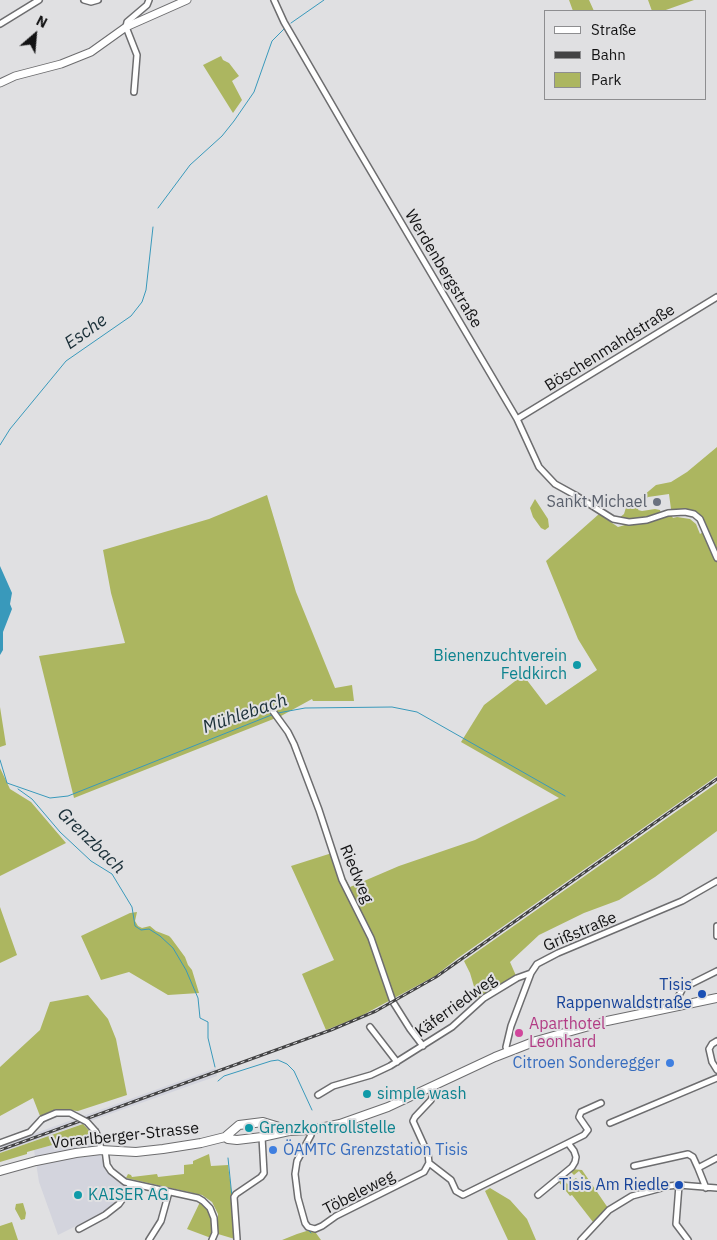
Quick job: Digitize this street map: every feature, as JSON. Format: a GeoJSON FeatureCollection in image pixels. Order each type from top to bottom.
{"type":"FeatureCollection","features":[{"type":"Feature","properties":{"kind":"main road"},"geometry":{"type":"LineString","coordinates":[[289,1132],[262,1122],[240,1125],[225,1137],[237,1140],[262,1137],[310,1130],[353,1120],[388,1107],[508,1052],[577,1029],[717,998]]}},
{"type":"Feature","properties":{"kind":"main road","name":"Vorarlberger-Strasse"},"geometry":{"type":"LineString","coordinates":[[0,1171],[60,1156],[103,1150],[136,1152],[164,1149],[225,1137]]}},
{"type":"Feature","properties":{"kind":"street"},"geometry":{"type":"LineString","coordinates":[[0,24],[39,0]]}},
{"type":"Feature","properties":{"kind":"street"},"geometry":{"type":"LineString","coordinates":[[84,0],[91,2],[98,0]]}},
{"type":"Feature","properties":{"kind":"street"},"geometry":{"type":"LineString","coordinates":[[134,92],[137,56],[126,27],[127,22],[147,5],[149,0]]}},
{"type":"Feature","properties":{"kind":"street"},"geometry":{"type":"LineString","coordinates":[[0,82],[15,76],[61,64],[91,52],[126,27],[187,0]]}},
{"type":"Feature","properties":{"kind":"street","name":"Werdenbergstraße"},"geometry":{"type":"LineString","coordinates":[[274,0],[284,22],[517,419],[539,467],[547,477],[555,484],[613,519],[620,521],[647,520],[668,513],[685,512],[694,514],[700,519],[714,548]]}},
{"type":"Feature","properties":{"kind":"street","name":"Böschenmahdstraße"},"geometry":{"type":"LineString","coordinates":[[517,419],[717,297]]}},
{"type":"Feature","properties":{"kind":"street"},"geometry":{"type":"LineString","coordinates":[[714,548],[717,558]]}},
{"type":"Feature","properties":{"kind":"street","name":"Riedweg"},"geometry":{"type":"LineString","coordinates":[[274,712],[294,744],[342,880],[371,938],[393,1002],[423,1046]]}},
{"type":"Feature","properties":{"kind":"street","name":"Grißstraße"},"geometry":{"type":"LineString","coordinates":[[508,1052],[506,1047],[510,1028],[531,973],[537,964],[551,956],[682,901],[717,881]]}},
{"type":"Feature","properties":{"kind":"street"},"geometry":{"type":"LineString","coordinates":[[717,926],[717,936]]}},
{"type":"Feature","properties":{"kind":"street"},"geometry":{"type":"LineString","coordinates":[[678,1007],[677,1000],[683,988],[717,971]]}},
{"type":"Feature","properties":{"kind":"street","name":"Käferriedweg"},"geometry":{"type":"LineString","coordinates":[[318,1095],[333,1086],[371,1075],[397,1062],[463,1019],[484,998],[517,978],[531,973]]}},
{"type":"Feature","properties":{"kind":"street"},"geometry":{"type":"LineString","coordinates":[[370,1027],[397,1062]]}},
{"type":"Feature","properties":{"kind":"street"},"geometry":{"type":"LineString","coordinates":[[717,1041],[712,1044],[709,1050],[712,1062],[717,1070]]}},
{"type":"Feature","properties":{"kind":"street"},"geometry":{"type":"LineString","coordinates":[[610,1124],[717,1078]]}},
{"type":"Feature","properties":{"kind":"street"},"geometry":{"type":"LineString","coordinates":[[430,1087],[433,1094],[431,1100],[413,1121],[428,1154],[429,1163],[450,1180],[456,1192],[463,1195],[584,1135],[588,1130],[579,1114],[601,1103]]}},
{"type":"Feature","properties":{"kind":"street"},"geometry":{"type":"LineString","coordinates":[[0,1143],[30,1132],[42,1119],[56,1113],[70,1113],[88,1122],[96,1132],[111,1171],[120,1180],[130,1184],[198,1198],[210,1208],[215,1222],[215,1233],[212,1240]]}},
{"type":"Feature","properties":{"kind":"street","name":"Töbeleweg"},"geometry":{"type":"LineString","coordinates":[[310,1130],[311,1135],[297,1162],[296,1174],[298,1198],[303,1218],[305,1223],[311,1228],[319,1227],[336,1216],[407,1182],[424,1172],[429,1163]]}},
{"type":"Feature","properties":{"kind":"street"},"geometry":{"type":"LineString","coordinates":[[237,1239],[234,1197],[264,1173],[262,1137]]}},
{"type":"Feature","properties":{"kind":"street"},"geometry":{"type":"LineString","coordinates":[[538,1195],[572,1167],[575,1162],[576,1156],[568,1143]]}},
{"type":"Feature","properties":{"kind":"street"},"geometry":{"type":"LineString","coordinates":[[634,1166],[688,1154],[693,1157],[706,1188]]}},
{"type":"Feature","properties":{"kind":"street"},"geometry":{"type":"LineString","coordinates":[[698,1168],[717,1158]]}},
{"type":"Feature","properties":{"kind":"street"},"geometry":{"type":"LineString","coordinates":[[79,1229],[119,1204],[127,1193],[130,1184]]}},
{"type":"Feature","properties":{"kind":"street"},"geometry":{"type":"LineString","coordinates":[[679,1185],[676,1224],[688,1240]]}},
{"type":"Feature","properties":{"kind":"street"},"geometry":{"type":"LineString","coordinates":[[581,1240],[609,1210],[624,1200],[644,1192],[679,1185],[717,1188]]}},
{"type":"Feature","properties":{"kind":"street"},"geometry":{"type":"LineString","coordinates":[[149,1240],[161,1221],[170,1192]]}},
{"type":"Feature","properties":{"kind":"shaded area"},"geometry":{"type":"Polygon","coordinates":[[[216,1068],[217,1076],[0,1153],[0,1146],[216,1068]]]}},
{"type":"Feature","properties":{"kind":"shaded area","name":"KAISER AG"},"geometry":{"type":"Polygon","coordinates":[[[92,1134],[105,1167],[114,1178],[126,1186],[125,1190],[110,1209],[58,1235],[39,1182],[34,1150],[92,1134]]]}},
{"type":"Feature","properties":{"kind":"green space"},"geometry":{"type":"Polygon","coordinates":[[[569,0],[589,0],[594,10],[573,10],[569,0]]]}},
{"type":"Feature","properties":{"kind":"green space"},"geometry":{"type":"Polygon","coordinates":[[[648,0],[694,0],[666,10],[652,10],[648,0]]]}},
{"type":"Feature","properties":{"kind":"green space"},"geometry":{"type":"Polygon","coordinates":[[[221,56],[239,76],[232,81],[242,100],[233,113],[203,65],[221,56]]]}},
{"type":"Feature","properties":{"kind":"green space"},"geometry":{"type":"Polygon","coordinates":[[[717,447],[717,776],[435,976],[361,1016],[326,1030],[302,974],[334,960],[291,866],[332,853],[350,887],[399,866],[475,840],[559,798],[461,742],[484,705],[523,675],[546,705],[597,670],[578,639],[546,561],[599,514],[618,527],[625,525],[619,518],[624,514],[627,504],[637,501],[656,485],[671,482],[687,472],[717,447]],[[669,494],[648,497],[641,503],[638,510],[655,509],[660,510],[661,514],[671,515],[673,518],[690,519],[696,524],[700,534],[703,532],[706,534],[701,518],[685,511],[671,509],[669,494]]]}},
{"type":"Feature","properties":{"kind":"green space"},"geometry":{"type":"Polygon","coordinates":[[[267,495],[296,592],[335,688],[352,685],[354,701],[313,701],[312,699],[281,716],[74,798],[39,656],[125,643],[111,593],[103,550],[209,519],[267,495]]]}},
{"type":"Feature","properties":{"kind":"green space"},"geometry":{"type":"Polygon","coordinates":[[[535,499],[548,519],[549,527],[545,530],[541,528],[533,517],[530,508],[535,499]]]}},
{"type":"Feature","properties":{"kind":"green space"},"geometry":{"type":"Polygon","coordinates":[[[0,707],[6,745],[0,747],[0,707]]]}},
{"type":"Feature","properties":{"kind":"green space"},"geometry":{"type":"Polygon","coordinates":[[[0,768],[10,789],[31,802],[66,843],[0,876],[0,768]]]}},
{"type":"Feature","properties":{"kind":"green space"},"geometry":{"type":"Polygon","coordinates":[[[717,783],[717,831],[655,877],[619,900],[584,913],[539,935],[510,962],[517,978],[478,1000],[470,973],[464,961],[717,783]]]}},
{"type":"Feature","properties":{"kind":"green space"},"geometry":{"type":"Polygon","coordinates":[[[0,907],[17,955],[0,963],[0,907]]]}},
{"type":"Feature","properties":{"kind":"green space"},"geometry":{"type":"Polygon","coordinates":[[[137,912],[135,921],[138,926],[142,928],[150,926],[171,938],[192,970],[199,993],[168,995],[129,972],[101,980],[81,936],[130,913],[137,912]]]}},
{"type":"Feature","properties":{"kind":"green space"},"geometry":{"type":"Polygon","coordinates":[[[88,995],[108,1019],[116,1039],[127,1095],[78,1111],[56,1109],[40,1116],[33,1098],[0,1116],[0,1067],[40,1030],[50,1002],[88,995]]]}},
{"type":"Feature","properties":{"kind":"green space"},"geometry":{"type":"Polygon","coordinates":[[[83,1124],[92,1134],[27,1152],[27,1154],[0,1162],[0,1153],[83,1124]]]}},
{"type":"Feature","properties":{"kind":"green space"},"geometry":{"type":"Polygon","coordinates":[[[209,1154],[211,1166],[228,1165],[238,1240],[218,1234],[218,1214],[212,1202],[202,1195],[126,1178],[128,1174],[132,1177],[157,1174],[158,1177],[184,1174],[184,1165],[193,1164],[193,1161],[209,1154]]]}},
{"type":"Feature","properties":{"kind":"green space"},"geometry":{"type":"Polygon","coordinates":[[[569,1170],[582,1170],[608,1208],[593,1222],[572,1195],[570,1196],[558,1181],[563,1177],[567,1184],[576,1178],[581,1184],[586,1180],[579,1171],[574,1175],[569,1170]]]}},
{"type":"Feature","properties":{"kind":"green space"},"geometry":{"type":"Polygon","coordinates":[[[490,1188],[510,1200],[527,1219],[536,1240],[508,1240],[485,1191],[490,1188]]]}},
{"type":"Feature","properties":{"kind":"green space"},"geometry":{"type":"Polygon","coordinates":[[[200,1202],[206,1207],[213,1222],[211,1238],[187,1229],[200,1202]]]}},
{"type":"Feature","properties":{"kind":"green space"},"geometry":{"type":"Polygon","coordinates":[[[23,1203],[26,1213],[25,1219],[21,1220],[15,1209],[16,1204],[23,1203]]]}},
{"type":"Feature","properties":{"kind":"green space"},"geometry":{"type":"Polygon","coordinates":[[[12,1222],[18,1240],[0,1240],[0,1226],[12,1222]]]}},
{"type":"Feature","properties":{"kind":"green space"},"geometry":{"type":"Polygon","coordinates":[[[313,1229],[321,1240],[282,1240],[297,1234],[313,1229]]]}},
{"type":"Feature","properties":{"kind":"water"},"geometry":{"type":"Polygon","coordinates":[[[0,566],[12,593],[10,604],[12,609],[3,632],[3,650],[0,655],[0,566]]]}},
{"type":"Feature","properties":{"kind":"waterway","name":"Esche"},"geometry":{"type":"LineString","coordinates":[[291,23],[324,0]]}},
{"type":"Feature","properties":{"kind":"waterway","name":"Esche"},"geometry":{"type":"LineString","coordinates":[[158,208],[190,165],[222,136],[234,121],[254,92],[272,41],[284,29]]}},
{"type":"Feature","properties":{"kind":"waterway","name":"Esche"},"geometry":{"type":"LineString","coordinates":[[0,445],[10,429],[66,361],[131,316],[142,302],[146,290],[153,227]]}},
{"type":"Feature","properties":{"kind":"waterway","name":"Mühlebach"},"geometry":{"type":"LineString","coordinates":[[278,713],[305,708],[392,707],[417,712],[565,796]]}},
{"type":"Feature","properties":{"kind":"waterway","name":"Mühlebach"},"geometry":{"type":"LineString","coordinates":[[0,760],[7,783],[50,798],[68,796],[274,714]]}},
{"type":"Feature","properties":{"kind":"waterway","name":"Grenzbach"},"geometry":{"type":"LineString","coordinates":[[18,789],[32,799],[60,832],[91,861],[112,874],[132,907],[135,926],[141,930],[149,929],[173,948],[186,970],[198,998],[200,1018],[208,1022],[208,1038],[215,1067]]}},
{"type":"Feature","properties":{"kind":"waterway"},"geometry":{"type":"LineString","coordinates":[[218,1081],[224,1076],[278,1060],[287,1064],[294,1071],[312,1110]]}},
{"type":"Feature","properties":{"kind":"waterway","name":"Grenzbach"},"geometry":{"type":"LineString","coordinates":[[228,1158],[232,1197]]}},
{"type":"Feature","properties":{"kind":"railway"},"geometry":{"type":"LineString","coordinates":[[0,1150],[331,1030],[376,1011],[436,977],[717,779]]}},
{"type":"Feature","properties":{"kind":"place","name":"Sankt Michael"},"geometry":{"type":"Point","coordinates":[657,502]}},
{"type":"Feature","properties":{"kind":"place","name":"Bienenzuchtverein Feldkirch"},"geometry":{"type":"Point","coordinates":[577,665]}},
{"type":"Feature","properties":{"kind":"place","name":"Tisis Rappenwaldstraße"},"geometry":{"type":"Point","coordinates":[702,994]}},
{"type":"Feature","properties":{"kind":"place","name":"Aparthotel Leonhard"},"geometry":{"type":"Point","coordinates":[519,1033]}},
{"type":"Feature","properties":{"kind":"place","name":"Citroen Sonderegger"},"geometry":{"type":"Point","coordinates":[670,1063]}},
{"type":"Feature","properties":{"kind":"place","name":"simple wash"},"geometry":{"type":"Point","coordinates":[367,1094]}},
{"type":"Feature","properties":{"kind":"place","name":"Grenzkontrollstelle"},"geometry":{"type":"Point","coordinates":[249,1128]}},
{"type":"Feature","properties":{"kind":"place","name":"ÖAMTC Grenzstation Tisis"},"geometry":{"type":"Point","coordinates":[273,1150]}},
{"type":"Feature","properties":{"kind":"place","name":"Tisis Am Riedle"},"geometry":{"type":"Point","coordinates":[679,1185]}},
{"type":"Feature","properties":{"kind":"place","name":"KAISER AG"},"geometry":{"type":"Point","coordinates":[78,1195]}}]}
